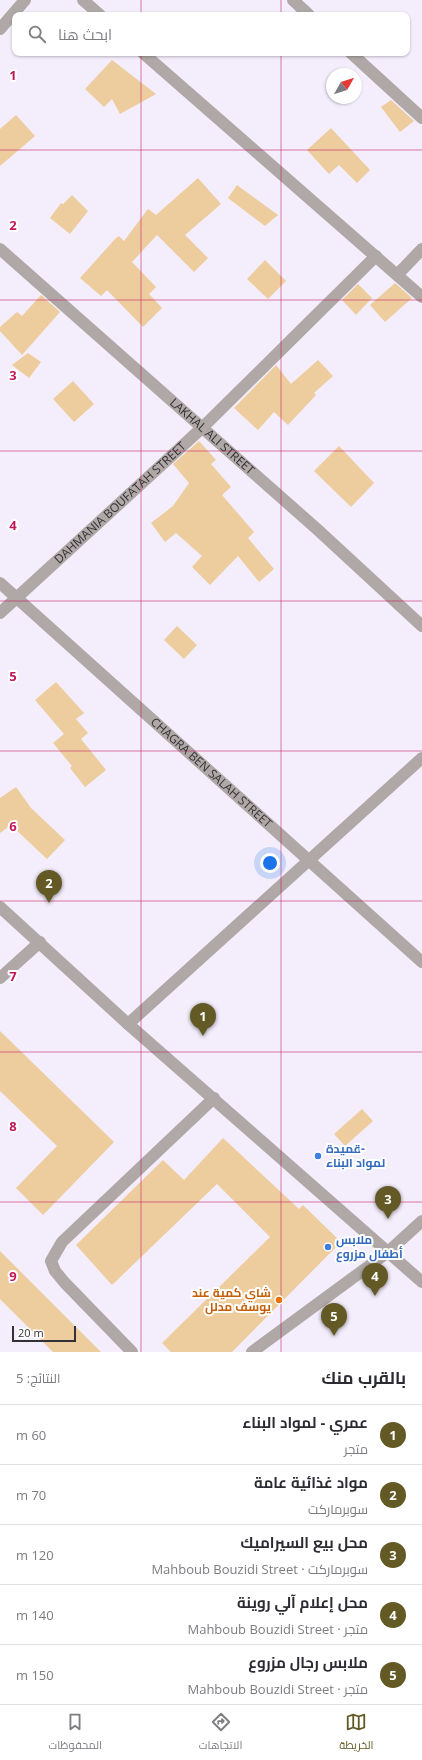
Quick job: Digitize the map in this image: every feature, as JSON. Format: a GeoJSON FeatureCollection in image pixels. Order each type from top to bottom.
{"type":"FeatureCollection","features":[{"type":"Feature","properties":{"kind":"street"},"geometry":{"type":"LineString","coordinates":[[15,12],[25,0]]}},
{"type":"Feature","properties":{"kind":"street"},"geometry":{"type":"LineString","coordinates":[[83,0],[97,12]]}},
{"type":"Feature","properties":{"kind":"street"},"geometry":{"type":"LineString","coordinates":[[293,0],[306,12]]}},
{"type":"Feature","properties":{"kind":"street"},"geometry":{"type":"LineString","coordinates":[[0,29],[12,15]]}},
{"type":"Feature","properties":{"kind":"street"},"geometry":{"type":"LineString","coordinates":[[147,56],[422,297]]}},
{"type":"Feature","properties":{"kind":"street"},"geometry":{"type":"LineString","coordinates":[[354,56],[422,118]]}},
{"type":"Feature","properties":{"kind":"street","name":"LAKHAL ALI STREET"},"geometry":{"type":"LineString","coordinates":[[0,249],[203,427],[422,626]]}},
{"type":"Feature","properties":{"kind":"street"},"geometry":{"type":"LineString","coordinates":[[397,275],[422,249]]}},
{"type":"Feature","properties":{"kind":"street","name":"DAHMANIA BOUFATAH STREET"},"geometry":{"type":"LineString","coordinates":[[0,613],[203,427],[376,256]]}},
{"type":"Feature","properties":{"kind":"street","name":"CHAGRA BEN SALAH STREET"},"geometry":{"type":"LineString","coordinates":[[0,583],[422,962]]}},
{"type":"Feature","properties":{"kind":"street"},"geometry":{"type":"LineString","coordinates":[[128,1024],[422,758]]}},
{"type":"Feature","properties":{"kind":"street"},"geometry":{"type":"LineString","coordinates":[[0,907],[128,1024],[422,1282]]}},
{"type":"Feature","properties":{"kind":"street"},"geometry":{"type":"LineString","coordinates":[[0,978],[40,942]]}},
{"type":"Feature","properties":{"kind":"street"},"geometry":{"type":"LineString","coordinates":[[132,1352],[65,1283],[55,1271],[51,1261],[62,1242],[214,1098]]}},
{"type":"Feature","properties":{"kind":"street"},"geometry":{"type":"LineString","coordinates":[[252,1352],[388,1252],[422,1221]]}},
{"type":"Feature","properties":{"kind":"building"},"geometry":{"type":"Polygon","coordinates":[[[112,60],[156,94],[120,114],[112,99],[104,107],[85,89],[112,60]]]}},
{"type":"Feature","properties":{"kind":"building"},"geometry":{"type":"Polygon","coordinates":[[[391,100],[414,121],[400,132],[381,107],[391,100]]]}},
{"type":"Feature","properties":{"kind":"building"},"geometry":{"type":"Polygon","coordinates":[[[16,115],[35,136],[0,166],[0,129],[16,115]]]}},
{"type":"Feature","properties":{"kind":"building"},"geometry":{"type":"Polygon","coordinates":[[[331,128],[370,170],[357,183],[339,165],[329,174],[307,150],[331,128]]]}},
{"type":"Feature","properties":{"kind":"building"},"geometry":{"type":"Polygon","coordinates":[[[198,178],[221,204],[185,235],[208,258],[194,272],[157,235],[132,262],[156,287],[149,294],[162,308],[143,327],[107,290],[101,296],[80,278],[116,238],[119,236],[124,241],[148,209],[156,215],[198,178]]]}},
{"type":"Feature","properties":{"kind":"building"},"geometry":{"type":"Polygon","coordinates":[[[237,185],[278,215],[265,226],[228,198],[237,185]]]}},
{"type":"Feature","properties":{"kind":"building"},"geometry":{"type":"Polygon","coordinates":[[[72,195],[88,211],[70,234],[50,218],[61,203],[63,204],[72,195]]]}},
{"type":"Feature","properties":{"kind":"building"},"geometry":{"type":"Polygon","coordinates":[[[265,260],[286,281],[268,299],[247,279],[265,260]]]}},
{"type":"Feature","properties":{"kind":"building"},"geometry":{"type":"Polygon","coordinates":[[[395,283],[412,298],[385,322],[370,305],[395,283]]]}},
{"type":"Feature","properties":{"kind":"building"},"geometry":{"type":"Polygon","coordinates":[[[358,284],[372,298],[356,315],[342,300],[358,284]]]}},
{"type":"Feature","properties":{"kind":"building"},"geometry":{"type":"Polygon","coordinates":[[[41,295],[60,312],[22,355],[0,331],[0,327],[17,312],[22,316],[41,295]]]}},
{"type":"Feature","properties":{"kind":"building"},"geometry":{"type":"Polygon","coordinates":[[[28,353],[41,362],[29,378],[12,365],[28,353]]]}},
{"type":"Feature","properties":{"kind":"building"},"geometry":{"type":"Polygon","coordinates":[[[318,360],[333,376],[314,393],[316,395],[288,425],[274,412],[258,430],[234,408],[276,365],[291,384],[318,360]]]}},
{"type":"Feature","properties":{"kind":"building"},"geometry":{"type":"Polygon","coordinates":[[[73,381],[94,404],[74,422],[53,399],[73,381]]]}},
{"type":"Feature","properties":{"kind":"building"},"geometry":{"type":"Polygon","coordinates":[[[199,441],[216,460],[211,464],[231,487],[222,495],[254,532],[248,538],[274,569],[259,582],[238,556],[210,585],[192,567],[202,556],[176,533],[165,542],[151,523],[173,506],[189,483],[173,464],[199,441]]]}},
{"type":"Feature","properties":{"kind":"building"},"geometry":{"type":"Polygon","coordinates":[[[339,446],[374,483],[351,507],[314,471],[339,446]]]}},
{"type":"Feature","properties":{"kind":"building"},"geometry":{"type":"Polygon","coordinates":[[[177,626],[197,645],[184,659],[164,640],[177,626]]]}},
{"type":"Feature","properties":{"kind":"building"},"geometry":{"type":"Polygon","coordinates":[[[56,682],[84,713],[76,719],[88,733],[81,739],[106,770],[85,787],[70,768],[72,766],[53,743],[64,734],[35,700],[56,682]]]}},
{"type":"Feature","properties":{"kind":"building"},"geometry":{"type":"Polygon","coordinates":[[[16,787],[31,808],[65,840],[47,859],[11,825],[0,833],[0,798],[16,787]]]}},
{"type":"Feature","properties":{"kind":"building"},"geometry":{"type":"Polygon","coordinates":[[[0,1031],[114,1142],[43,1215],[16,1188],[57,1146],[0,1091],[0,1031]]]}},
{"type":"Feature","properties":{"kind":"building"},"geometry":{"type":"Polygon","coordinates":[[[362,1109],[373,1121],[345,1146],[334,1134],[362,1109]]]}},
{"type":"Feature","properties":{"kind":"building"},"geometry":{"type":"Polygon","coordinates":[[[223,1138],[299,1209],[303,1205],[341,1242],[232,1352],[171,1352],[162,1343],[270,1237],[217,1184],[112,1285],[76,1245],[163,1160],[184,1180],[223,1138]]]}},
{"type":"Feature","properties":{"kind":"building"},"geometry":{"type":"Polygon","coordinates":[[[0,1251],[101,1352],[53,1352],[0,1299],[0,1251]]]}},
{"type":"Feature","properties":{"kind":"place","name":"مواد غذائية عامة"},"geometry":{"type":"Point","coordinates":[49,903]}},
{"type":"Feature","properties":{"kind":"place","name":"عمري - لمواد البناء"},"geometry":{"type":"Point","coordinates":[203,1036]}},
{"type":"Feature","properties":{"kind":"place","name":"قميدة- لمواد البناء"},"geometry":{"type":"Point","coordinates":[318,1156]}},
{"type":"Feature","properties":{"kind":"place","name":"محل بيع السيراميك"},"geometry":{"type":"Point","coordinates":[388,1219]}},
{"type":"Feature","properties":{"kind":"place","name":"ملابس أطفال مزروع"},"geometry":{"type":"Point","coordinates":[328,1247]}},
{"type":"Feature","properties":{"kind":"place","name":"محل إعلام آلي روينة"},"geometry":{"type":"Point","coordinates":[375,1296]}},
{"type":"Feature","properties":{"kind":"place","name":"شاي كمية عند يوسف مدلل"},"geometry":{"type":"Point","coordinates":[279,1300]}},
{"type":"Feature","properties":{"kind":"place","name":"ملابس رجال مزروع"},"geometry":{"type":"Point","coordinates":[334,1336]}}]}
